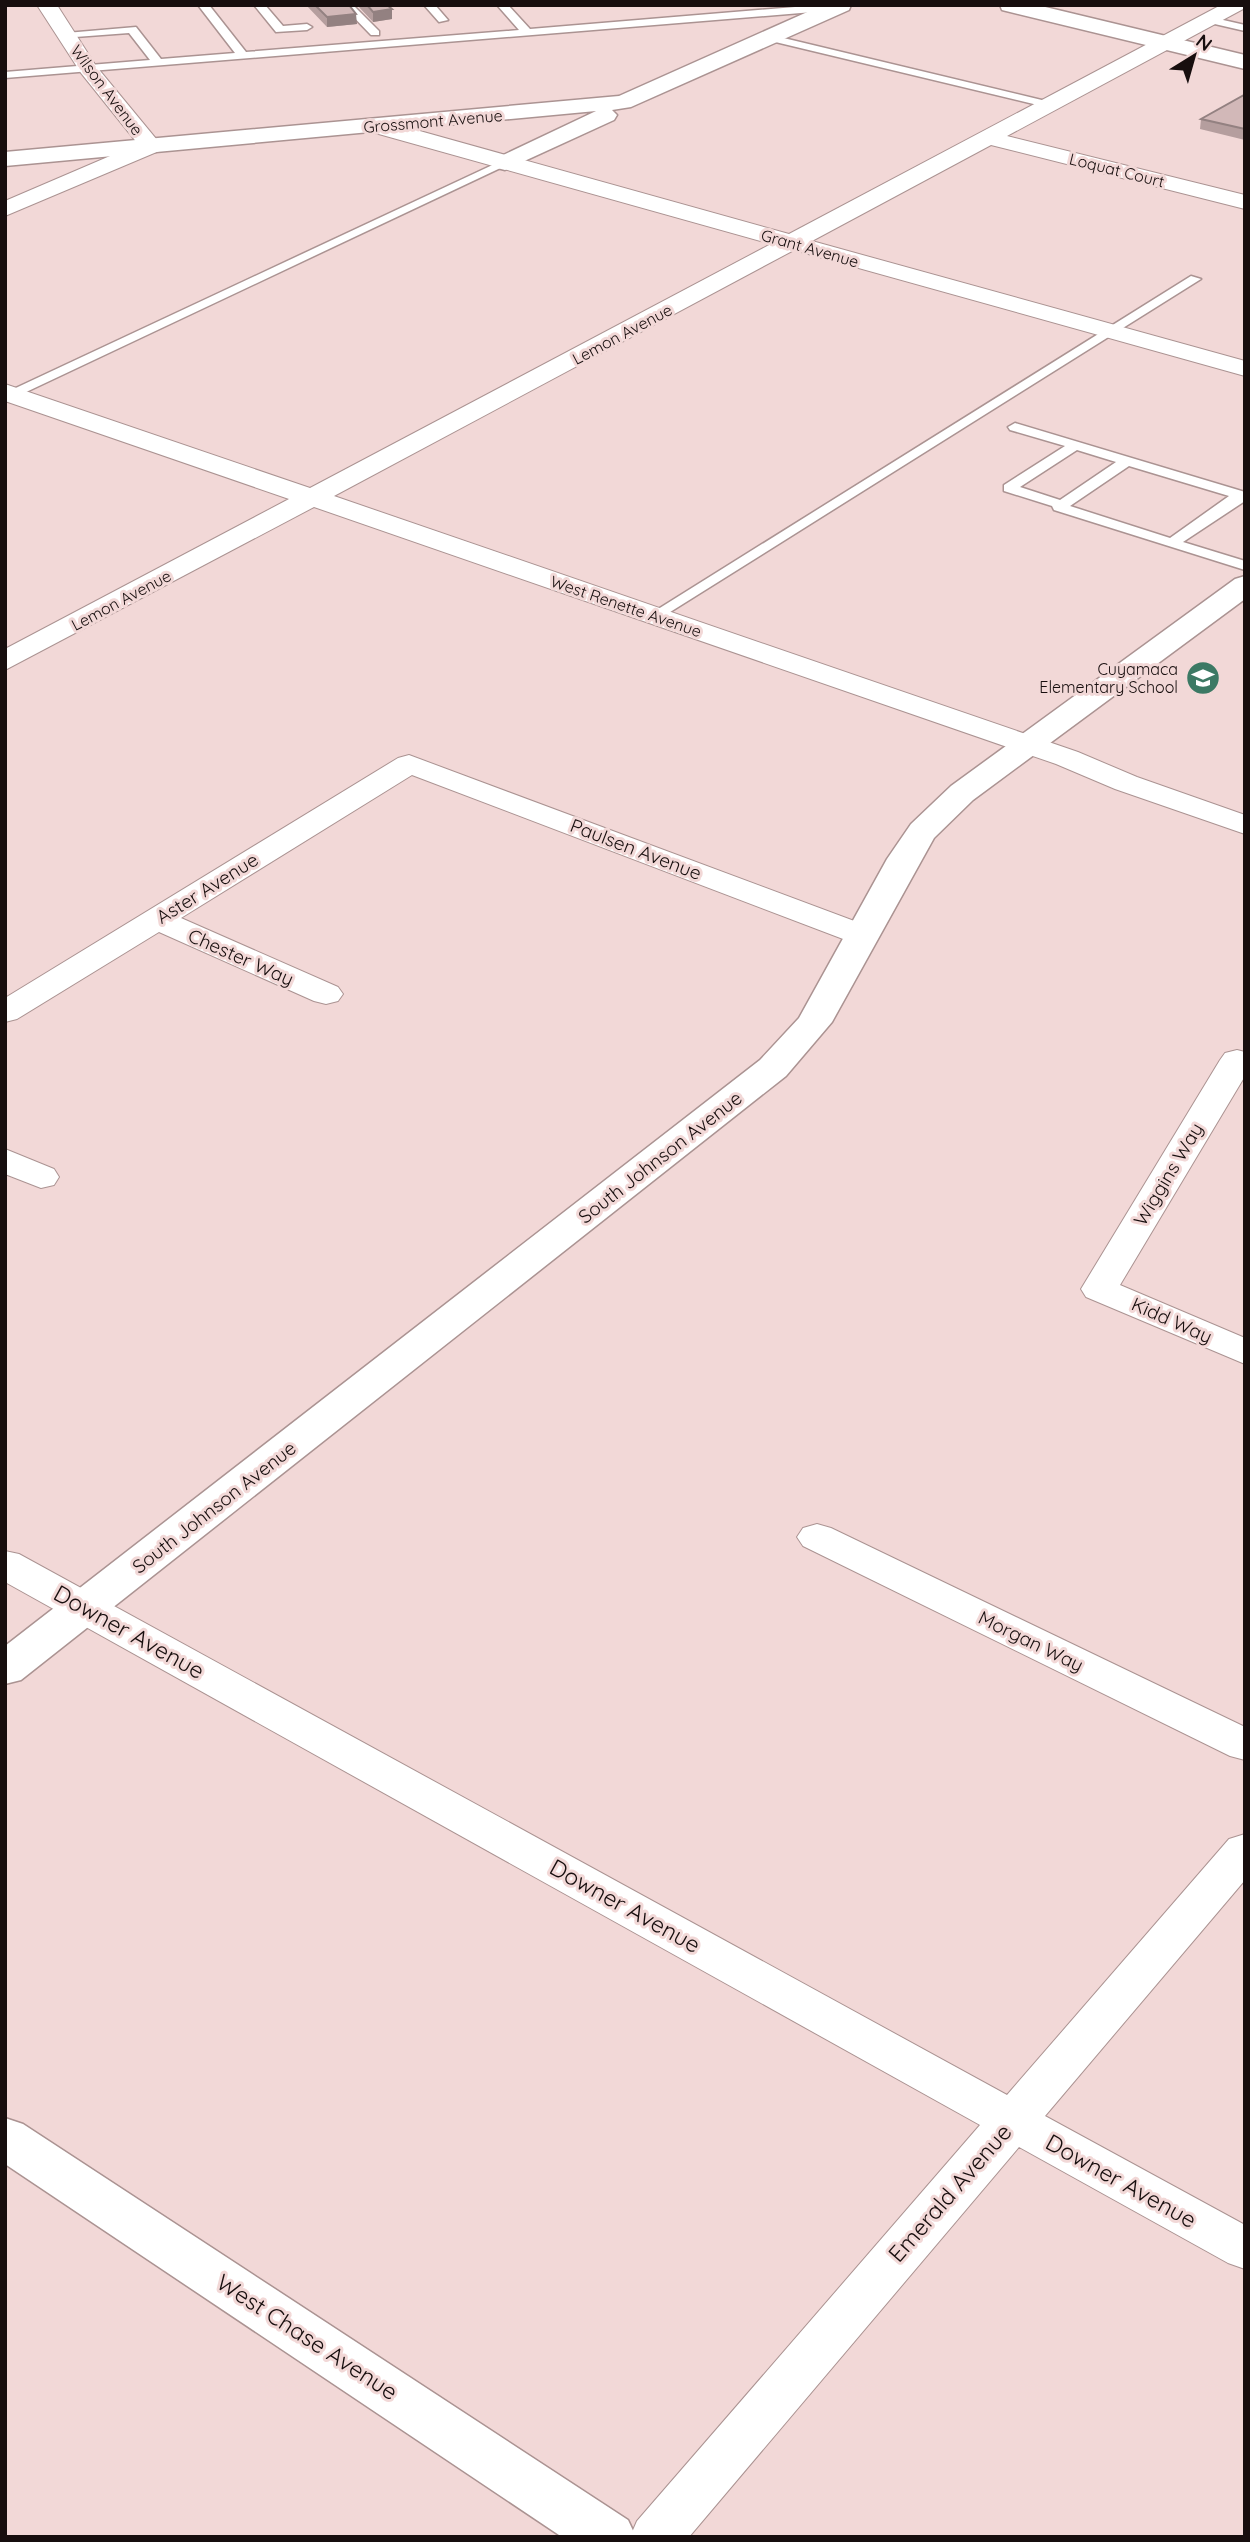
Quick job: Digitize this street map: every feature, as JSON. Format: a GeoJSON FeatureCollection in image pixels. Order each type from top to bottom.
{"type":"FeatureCollection","features":[{"type":"Feature","properties":{"kind":"street","name":"Wilson Avenue"},"geometry":{"type":"LineString","coordinates":[[5,209],[151,146],[88,69],[47,5]]}},
{"type":"Feature","properties":{"kind":"street"},"geometry":{"type":"LineString","coordinates":[[1010,5],[1245,62]]}},
{"type":"Feature","properties":{"kind":"street","name":"Lemon Avenue"},"geometry":{"type":"LineString","coordinates":[[5,661],[1237,5]]}},
{"type":"Feature","properties":{"kind":"street","name":"Grossmont Avenue"},"geometry":{"type":"LineString","coordinates":[[5,159],[623,102],[839,6]]}},
{"type":"Feature","properties":{"kind":"street"},"geometry":{"type":"LineString","coordinates":[[505,163],[622,107],[623,102]]}},
{"type":"Feature","properties":{"kind":"street","name":"Grant Avenue"},"geometry":{"type":"LineString","coordinates":[[376,126],[1245,369]]}},
{"type":"Feature","properties":{"kind":"street","name":"Loquat Court"},"geometry":{"type":"LineString","coordinates":[[989,138],[1245,202]]}},
{"type":"Feature","properties":{"kind":"street","name":"West Renette Avenue"},"geometry":{"type":"LineString","coordinates":[[8,395],[1027,744],[1245,825]]}},
{"type":"Feature","properties":{"kind":"street","name":"South Johnson Avenue"},"geometry":{"type":"LineString","coordinates":[[5,1669],[773,1068],[814,1022],[903,859],[922,831],[962,793],[1245,585]]}},
{"type":"Feature","properties":{"kind":"street","name":"Paulsen Avenue"},"geometry":{"type":"LineString","coordinates":[[409,764],[862,935]]}},
{"type":"Feature","properties":{"kind":"street","name":"Aster Avenue"},"geometry":{"type":"LineString","coordinates":[[12,1002],[157,919],[409,764]]}},
{"type":"Feature","properties":{"kind":"street","name":"Chester Way"},"geometry":{"type":"LineString","coordinates":[[157,919],[326,994]]}},
{"type":"Feature","properties":{"kind":"street","name":"Wiggins Way"},"geometry":{"type":"LineString","coordinates":[[1099,1289],[1241,1062]]}},
{"type":"Feature","properties":{"kind":"street"},"geometry":{"type":"LineString","coordinates":[[5,1160],[41,1177]]}},
{"type":"Feature","properties":{"kind":"street","name":"Kidd Way"},"geometry":{"type":"LineString","coordinates":[[1099,1289],[1245,1352]]}},
{"type":"Feature","properties":{"kind":"street","name":"Morgan Way"},"geometry":{"type":"LineString","coordinates":[[817,1537],[1245,1745]]}},
{"type":"Feature","properties":{"kind":"street","name":"Downer Avenue"},"geometry":{"type":"LineString","coordinates":[[5,1564],[1245,2249]]}},
{"type":"Feature","properties":{"kind":"street","name":"Emerald Avenue"},"geometry":{"type":"LineString","coordinates":[[656,2537],[1245,1850]]}},
{"type":"Feature","properties":{"kind":"street","name":"West Chase Avenue"},"geometry":{"type":"LineString","coordinates":[[5,2138],[608,2537]]}},
{"type":"Feature","properties":{"kind":"lane"},"geometry":{"type":"LineString","coordinates":[[203,5],[243,56]]}},
{"type":"Feature","properties":{"kind":"lane"},"geometry":{"type":"LineString","coordinates":[[259,5],[280,30],[307,27]]}},
{"type":"Feature","properties":{"kind":"lane"},"geometry":{"type":"LineString","coordinates":[[347,5],[375,33]]}},
{"type":"Feature","properties":{"kind":"lane"},"geometry":{"type":"LineString","coordinates":[[429,5],[443,20]]}},
{"type":"Feature","properties":{"kind":"lane"},"geometry":{"type":"LineString","coordinates":[[502,5],[528,33]]}},
{"type":"Feature","properties":{"kind":"lane"},"geometry":{"type":"LineString","coordinates":[[723,5],[735,16]]}},
{"type":"Feature","properties":{"kind":"lane"},"geometry":{"type":"LineString","coordinates":[[5,75],[735,16],[788,8],[839,6]]}},
{"type":"Feature","properties":{"kind":"lane"},"geometry":{"type":"LineString","coordinates":[[1210,20],[1245,28]]}},
{"type":"Feature","properties":{"kind":"lane"},"geometry":{"type":"LineString","coordinates":[[66,36],[132,29],[158,63]]}},
{"type":"Feature","properties":{"kind":"lane"},"geometry":{"type":"LineString","coordinates":[[771,38],[1050,105]]}},
{"type":"Feature","properties":{"kind":"lane"},"geometry":{"type":"LineString","coordinates":[[8,395],[505,163]]}},
{"type":"Feature","properties":{"kind":"lane"},"geometry":{"type":"LineString","coordinates":[[654,616],[1195,279]]}},
{"type":"Feature","properties":{"kind":"lane"},"geometry":{"type":"LineString","coordinates":[[1015,427],[1242,496]]}},
{"type":"Feature","properties":{"kind":"lane"},"geometry":{"type":"LineString","coordinates":[[1062,505],[1009,488],[1076,445]]}},
{"type":"Feature","properties":{"kind":"lane"},"geometry":{"type":"LineString","coordinates":[[1127,461],[1059,507],[1245,566]]}},
{"type":"Feature","properties":{"kind":"lane"},"geometry":{"type":"LineString","coordinates":[[1172,543],[1242,496]]}},
{"type":"Feature","properties":{"kind":"building"},"geometry":{"type":"Polygon","coordinates":[[[315,5],[349,5],[356,14],[327,17],[315,5]]]}},
{"type":"Feature","properties":{"kind":"building"},"geometry":{"type":"Polygon","coordinates":[[[367,5],[387,5],[392,9],[373,12],[367,5]]]}},
{"type":"Feature","properties":{"kind":"building"},"geometry":{"type":"Polygon","coordinates":[[[1245,95],[1245,129],[1201,119],[1245,95]]]}},
{"type":"Feature","properties":{"kind":"place","name":"Cuyamaca Elementary School"},"geometry":{"type":"Point","coordinates":[1203,678]}}]}
